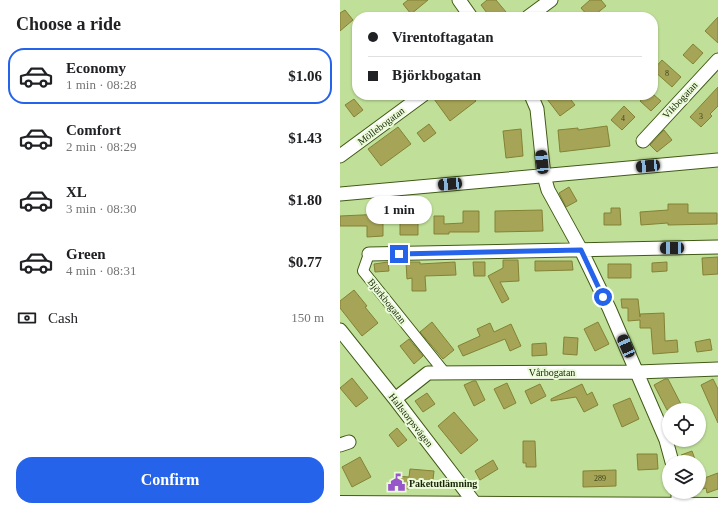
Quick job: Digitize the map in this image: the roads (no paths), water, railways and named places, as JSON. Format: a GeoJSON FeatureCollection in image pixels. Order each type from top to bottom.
{"type":"FeatureCollection","features":[{"type":"Feature","properties":{"kind":"street"},"geometry":{"type":"LineString","coordinates":[[459,0],[468,12]]}},
{"type":"Feature","properties":{"kind":"street"},"geometry":{"type":"LineString","coordinates":[[535,12],[551,0]]}},
{"type":"Feature","properties":{"kind":"street","name":"Vikbogatan"},"geometry":{"type":"LineString","coordinates":[[643,140],[718,60]]}},
{"type":"Feature","properties":{"kind":"street","name":"Möllebogatan"},"geometry":{"type":"LineString","coordinates":[[340,156],[416,100]]}},
{"type":"Feature","properties":{"kind":"street"},"geometry":{"type":"LineString","coordinates":[[533,100],[537,109],[544,176],[548,190],[581,250],[637,372],[666,440],[670,455]]}},
{"type":"Feature","properties":{"kind":"street"},"geometry":{"type":"LineString","coordinates":[[340,194],[718,160]]}},
{"type":"Feature","properties":{"kind":"street","name":"Björkbogatan"},"geometry":{"type":"LineString","coordinates":[[445,373],[363,271],[369,254],[718,247]]}},
{"type":"Feature","properties":{"kind":"street","name":"Hallstorpsvägen"},"geometry":{"type":"LineString","coordinates":[[340,330],[478,508]]}},
{"type":"Feature","properties":{"kind":"street","name":"Vårbogatan"},"geometry":{"type":"LineString","coordinates":[[395,399],[428,373],[637,372],[718,369]]}},
{"type":"Feature","properties":{"kind":"street"},"geometry":{"type":"LineString","coordinates":[[340,504],[478,508],[678,499],[718,506]]}},
{"type":"Feature","properties":{"kind":"place","name":"Paketutlämning"},"geometry":{"type":"Point","coordinates":[396,483]}}]}
